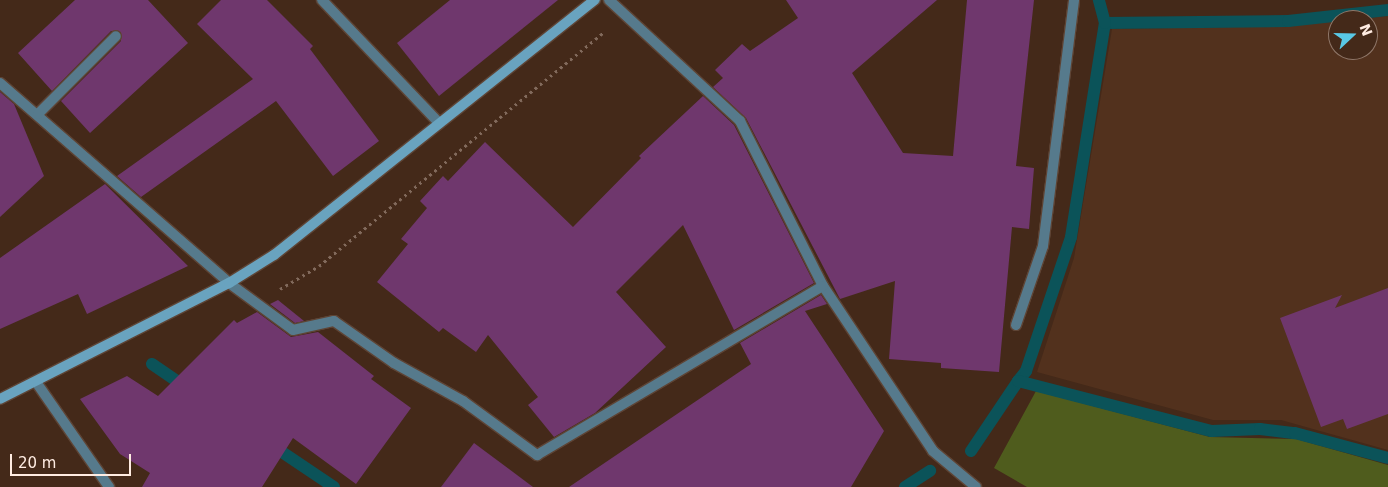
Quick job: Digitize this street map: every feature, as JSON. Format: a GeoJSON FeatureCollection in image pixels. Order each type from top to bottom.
{"type":"FeatureCollection","features":[{"type":"Feature","properties":{"kind":"street"},"geometry":{"type":"LineString","coordinates":[[322,0],[439,123]]}},
{"type":"Feature","properties":{"kind":"street"},"geometry":{"type":"LineString","coordinates":[[0,399],[229,284],[274,255],[595,0]]}},
{"type":"Feature","properties":{"kind":"street"},"geometry":{"type":"LineString","coordinates":[[609,0],[740,121],[822,286],[933,451],[976,487]]}},
{"type":"Feature","properties":{"kind":"street"},"geometry":{"type":"LineString","coordinates":[[1016,325],[1043,246],[1074,0]]}},
{"type":"Feature","properties":{"kind":"street"},"geometry":{"type":"LineString","coordinates":[[38,114],[116,36]]}},
{"type":"Feature","properties":{"kind":"street"},"geometry":{"type":"LineString","coordinates":[[0,83],[38,114],[229,284],[293,330],[334,321],[394,364],[463,401],[537,455],[822,286]]}},
{"type":"Feature","properties":{"kind":"street"},"geometry":{"type":"LineString","coordinates":[[36,382],[109,487]]}},
{"type":"Feature","properties":{"kind":"shaded area"},"geometry":{"type":"Polygon","coordinates":[[[1388,16],[1388,450],[1281,420],[1213,420],[1037,372],[1074,258],[1112,29],[1287,26],[1328,22],[1328,60],[1378,60],[1378,17],[1388,16]]]}},
{"type":"Feature","properties":{"kind":"green space"},"geometry":{"type":"Polygon","coordinates":[[[1036,391],[1210,437],[1296,439],[1388,465],[1388,487],[1027,487],[994,468],[1036,391]]]}},
{"type":"Feature","properties":{"kind":"building"},"geometry":{"type":"Polygon","coordinates":[[[75,0],[148,0],[188,43],[90,133],[61,101],[121,41],[121,32],[111,31],[52,91],[18,53],[75,0]]]}},
{"type":"Feature","properties":{"kind":"building"},"geometry":{"type":"Polygon","coordinates":[[[221,0],[267,0],[313,46],[310,49],[379,141],[333,176],[276,101],[141,197],[117,176],[253,79],[197,24],[221,0]]]}},
{"type":"Feature","properties":{"kind":"building"},"geometry":{"type":"Polygon","coordinates":[[[450,0],[558,0],[439,96],[397,43],[450,0]]]}},
{"type":"Feature","properties":{"kind":"building"},"geometry":{"type":"Polygon","coordinates":[[[786,0],[937,0],[852,73],[903,153],[953,156],[967,0],[1034,0],[1016,166],[1034,168],[1029,229],[1012,227],[999,372],[941,368],[941,363],[889,359],[895,281],[840,299],[746,118],[713,87],[723,78],[715,70],[742,44],[750,51],[798,18],[786,0]]]}},
{"type":"Feature","properties":{"kind":"building"},"geometry":{"type":"Polygon","coordinates":[[[0,92],[14,104],[44,176],[0,217],[0,92]]]}},
{"type":"Feature","properties":{"kind":"building"},"geometry":{"type":"Polygon","coordinates":[[[703,96],[734,125],[814,283],[734,330],[683,225],[616,292],[666,347],[595,413],[554,437],[528,405],[538,397],[488,335],[476,352],[443,328],[439,332],[377,282],[408,244],[401,239],[427,208],[420,201],[443,176],[448,181],[485,142],[573,227],[641,158],[639,156],[703,96]]]}},
{"type":"Feature","properties":{"kind":"building"},"geometry":{"type":"Polygon","coordinates":[[[105,184],[188,266],[87,314],[78,294],[0,329],[0,258],[105,184]]]}},
{"type":"Feature","properties":{"kind":"building"},"geometry":{"type":"Polygon","coordinates":[[[1388,288],[1388,414],[1347,429],[1343,419],[1321,427],[1280,318],[1342,295],[1335,308],[1388,288]]]}},
{"type":"Feature","properties":{"kind":"building"},"geometry":{"type":"Polygon","coordinates":[[[821,295],[827,304],[805,311],[884,431],[851,487],[569,487],[751,364],[740,343],[821,295]]]}},
{"type":"Feature","properties":{"kind":"building"},"geometry":{"type":"Polygon","coordinates":[[[278,300],[304,321],[295,323],[270,304],[278,300]]]}},
{"type":"Feature","properties":{"kind":"building"},"geometry":{"type":"Polygon","coordinates":[[[257,312],[291,337],[318,332],[374,376],[371,379],[411,408],[356,484],[293,438],[262,487],[142,487],[150,473],[120,454],[80,399],[127,376],[158,396],[234,320],[237,323],[257,312]]]}},
{"type":"Feature","properties":{"kind":"building"},"geometry":{"type":"Polygon","coordinates":[[[474,443],[533,487],[441,487],[474,443]]]}},
{"type":"Feature","properties":{"kind":"waterway"},"geometry":{"type":"LineString","coordinates":[[1018,381],[1026,371],[1071,237],[1105,23],[1099,0]]}},
{"type":"Feature","properties":{"kind":"waterway"},"geometry":{"type":"LineString","coordinates":[[1105,23],[1288,21],[1388,10]]}},
{"type":"Feature","properties":{"kind":"waterway"},"geometry":{"type":"LineString","coordinates":[[152,364],[187,388]]}},
{"type":"Feature","properties":{"kind":"waterway"},"geometry":{"type":"LineString","coordinates":[[971,451],[1018,381],[1212,431],[1260,429],[1295,433],[1388,458]]}},
{"type":"Feature","properties":{"kind":"waterway"},"geometry":{"type":"LineString","coordinates":[[270,444],[334,487]]}},
{"type":"Feature","properties":{"kind":"waterway"},"geometry":{"type":"LineString","coordinates":[[905,487],[930,471]]}}]}
